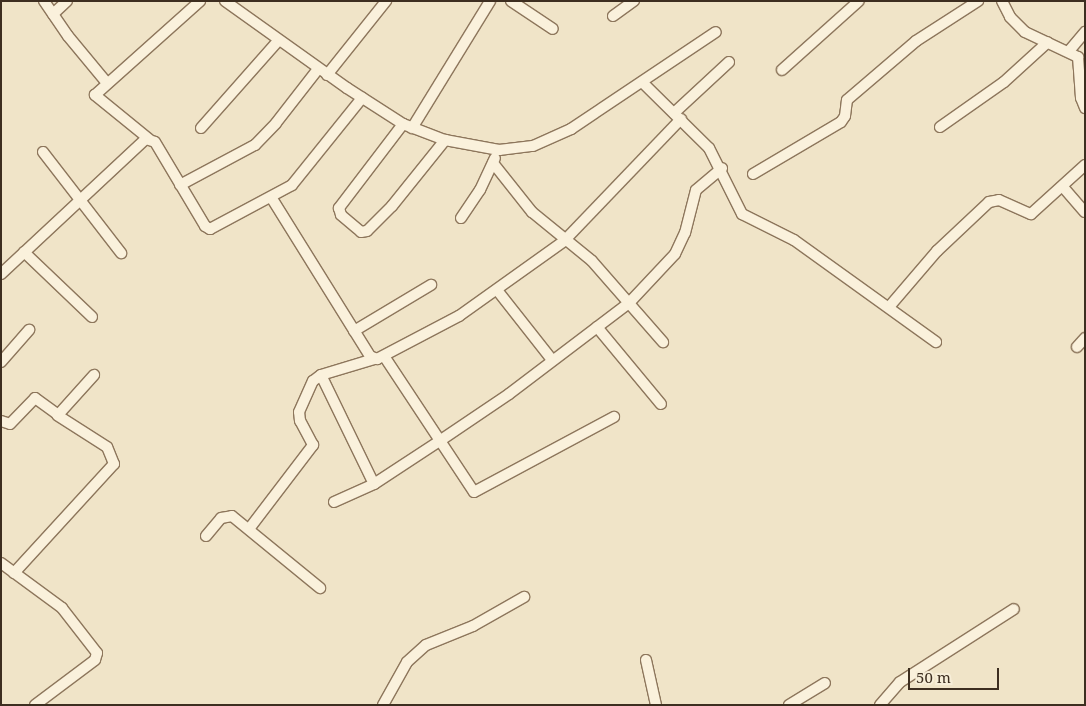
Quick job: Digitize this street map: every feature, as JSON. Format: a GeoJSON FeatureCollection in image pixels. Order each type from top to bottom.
{"type":"FeatureCollection","features":[{"type":"Feature","properties":{"kind":"street"},"geometry":{"type":"LineString","coordinates":[[44,1],[52,14],[107,83]]}},
{"type":"Feature","properties":{"kind":"street"},"geometry":{"type":"LineString","coordinates":[[52,14],[67,1]]}},
{"type":"Feature","properties":{"kind":"street"},"geometry":{"type":"LineString","coordinates":[[200,1],[95,95],[96,100],[155,142],[207,228],[215,228],[292,186],[362,98]]}},
{"type":"Feature","properties":{"kind":"street"},"geometry":{"type":"LineString","coordinates":[[225,1],[323,72],[408,126],[445,140],[499,150],[546,142],[642,82],[716,32]]}},
{"type":"Feature","properties":{"kind":"street"},"geometry":{"type":"LineString","coordinates":[[180,185],[255,145],[386,1]]}},
{"type":"Feature","properties":{"kind":"street"},"geometry":{"type":"LineString","coordinates":[[445,140],[392,206],[367,231],[361,232],[341,215],[339,208],[408,126],[490,1]]}},
{"type":"Feature","properties":{"kind":"street"},"geometry":{"type":"LineString","coordinates":[[511,1],[553,29]]}},
{"type":"Feature","properties":{"kind":"street"},"geometry":{"type":"LineString","coordinates":[[613,16],[634,1]]}},
{"type":"Feature","properties":{"kind":"street"},"geometry":{"type":"LineString","coordinates":[[782,70],[859,1]]}},
{"type":"Feature","properties":{"kind":"street"},"geometry":{"type":"LineString","coordinates":[[753,174],[841,122],[846,116],[847,100],[916,42],[978,1]]}},
{"type":"Feature","properties":{"kind":"street"},"geometry":{"type":"LineString","coordinates":[[1002,1],[1016,26],[1069,51],[1080,60],[1079,84],[1085,108]]}},
{"type":"Feature","properties":{"kind":"street"},"geometry":{"type":"LineString","coordinates":[[1069,51],[1085,32]]}},
{"type":"Feature","properties":{"kind":"street"},"geometry":{"type":"LineString","coordinates":[[201,128],[278,41]]}},
{"type":"Feature","properties":{"kind":"street"},"geometry":{"type":"LineString","coordinates":[[940,126],[1004,82],[1048,42]]}},
{"type":"Feature","properties":{"kind":"street"},"geometry":{"type":"LineString","coordinates":[[249,529],[313,445],[300,421],[299,412],[313,381],[321,375],[379,358],[439,328],[497,290],[564,241],[729,62]]}},
{"type":"Feature","properties":{"kind":"street"},"geometry":{"type":"LineString","coordinates":[[642,82],[709,148],[722,168],[742,214],[794,240],[936,342]]}},
{"type":"Feature","properties":{"kind":"street"},"geometry":{"type":"LineString","coordinates":[[1,274],[135,147],[149,139]]}},
{"type":"Feature","properties":{"kind":"street"},"geometry":{"type":"LineString","coordinates":[[461,218],[499,150]]}},
{"type":"Feature","properties":{"kind":"street"},"geometry":{"type":"LineString","coordinates":[[42,152],[121,253]]}},
{"type":"Feature","properties":{"kind":"street"},"geometry":{"type":"LineString","coordinates":[[493,163],[532,212],[564,241],[592,261],[663,342]]}},
{"type":"Feature","properties":{"kind":"street"},"geometry":{"type":"LineString","coordinates":[[888,307],[937,250],[989,202],[999,200],[1031,214],[1085,165]]}},
{"type":"Feature","properties":{"kind":"street"},"geometry":{"type":"LineString","coordinates":[[334,502],[374,484],[441,440],[629,303],[675,254],[685,233],[696,190],[722,168]]}},
{"type":"Feature","properties":{"kind":"street"},"geometry":{"type":"LineString","coordinates":[[1062,186],[1085,212]]}},
{"type":"Feature","properties":{"kind":"street"},"geometry":{"type":"LineString","coordinates":[[271,197],[354,331],[379,358],[441,440],[474,492],[614,417]]}},
{"type":"Feature","properties":{"kind":"street"},"geometry":{"type":"LineString","coordinates":[[24,252],[92,317]]}},
{"type":"Feature","properties":{"kind":"street"},"geometry":{"type":"LineString","coordinates":[[354,331],[431,285]]}},
{"type":"Feature","properties":{"kind":"street"},"geometry":{"type":"LineString","coordinates":[[497,290],[552,360]]}},
{"type":"Feature","properties":{"kind":"street"},"geometry":{"type":"LineString","coordinates":[[597,327],[660,404]]}},
{"type":"Feature","properties":{"kind":"street"},"geometry":{"type":"LineString","coordinates":[[1,362],[29,330]]}},
{"type":"Feature","properties":{"kind":"street"},"geometry":{"type":"LineString","coordinates":[[1077,347],[1085,338]]}},
{"type":"Feature","properties":{"kind":"street"},"geometry":{"type":"LineString","coordinates":[[57,415],[94,375]]}},
{"type":"Feature","properties":{"kind":"street"},"geometry":{"type":"LineString","coordinates":[[321,375],[374,484]]}},
{"type":"Feature","properties":{"kind":"street"},"geometry":{"type":"LineString","coordinates":[[1,420],[10,424],[34,398],[107,447],[114,464],[14,573]]}},
{"type":"Feature","properties":{"kind":"street"},"geometry":{"type":"LineString","coordinates":[[206,536],[225,515],[232,516],[320,588]]}},
{"type":"Feature","properties":{"kind":"street"},"geometry":{"type":"LineString","coordinates":[[1,563],[62,608],[98,656],[36,705]]}},
{"type":"Feature","properties":{"kind":"street"},"geometry":{"type":"LineString","coordinates":[[383,705],[407,662],[426,645],[466,630],[524,597]]}},
{"type":"Feature","properties":{"kind":"street"},"geometry":{"type":"LineString","coordinates":[[880,705],[900,682],[1014,609]]}},
{"type":"Feature","properties":{"kind":"street"},"geometry":{"type":"LineString","coordinates":[[646,660],[656,705]]}},
{"type":"Feature","properties":{"kind":"street"},"geometry":{"type":"LineString","coordinates":[[789,705],[824,683]]}}]}
